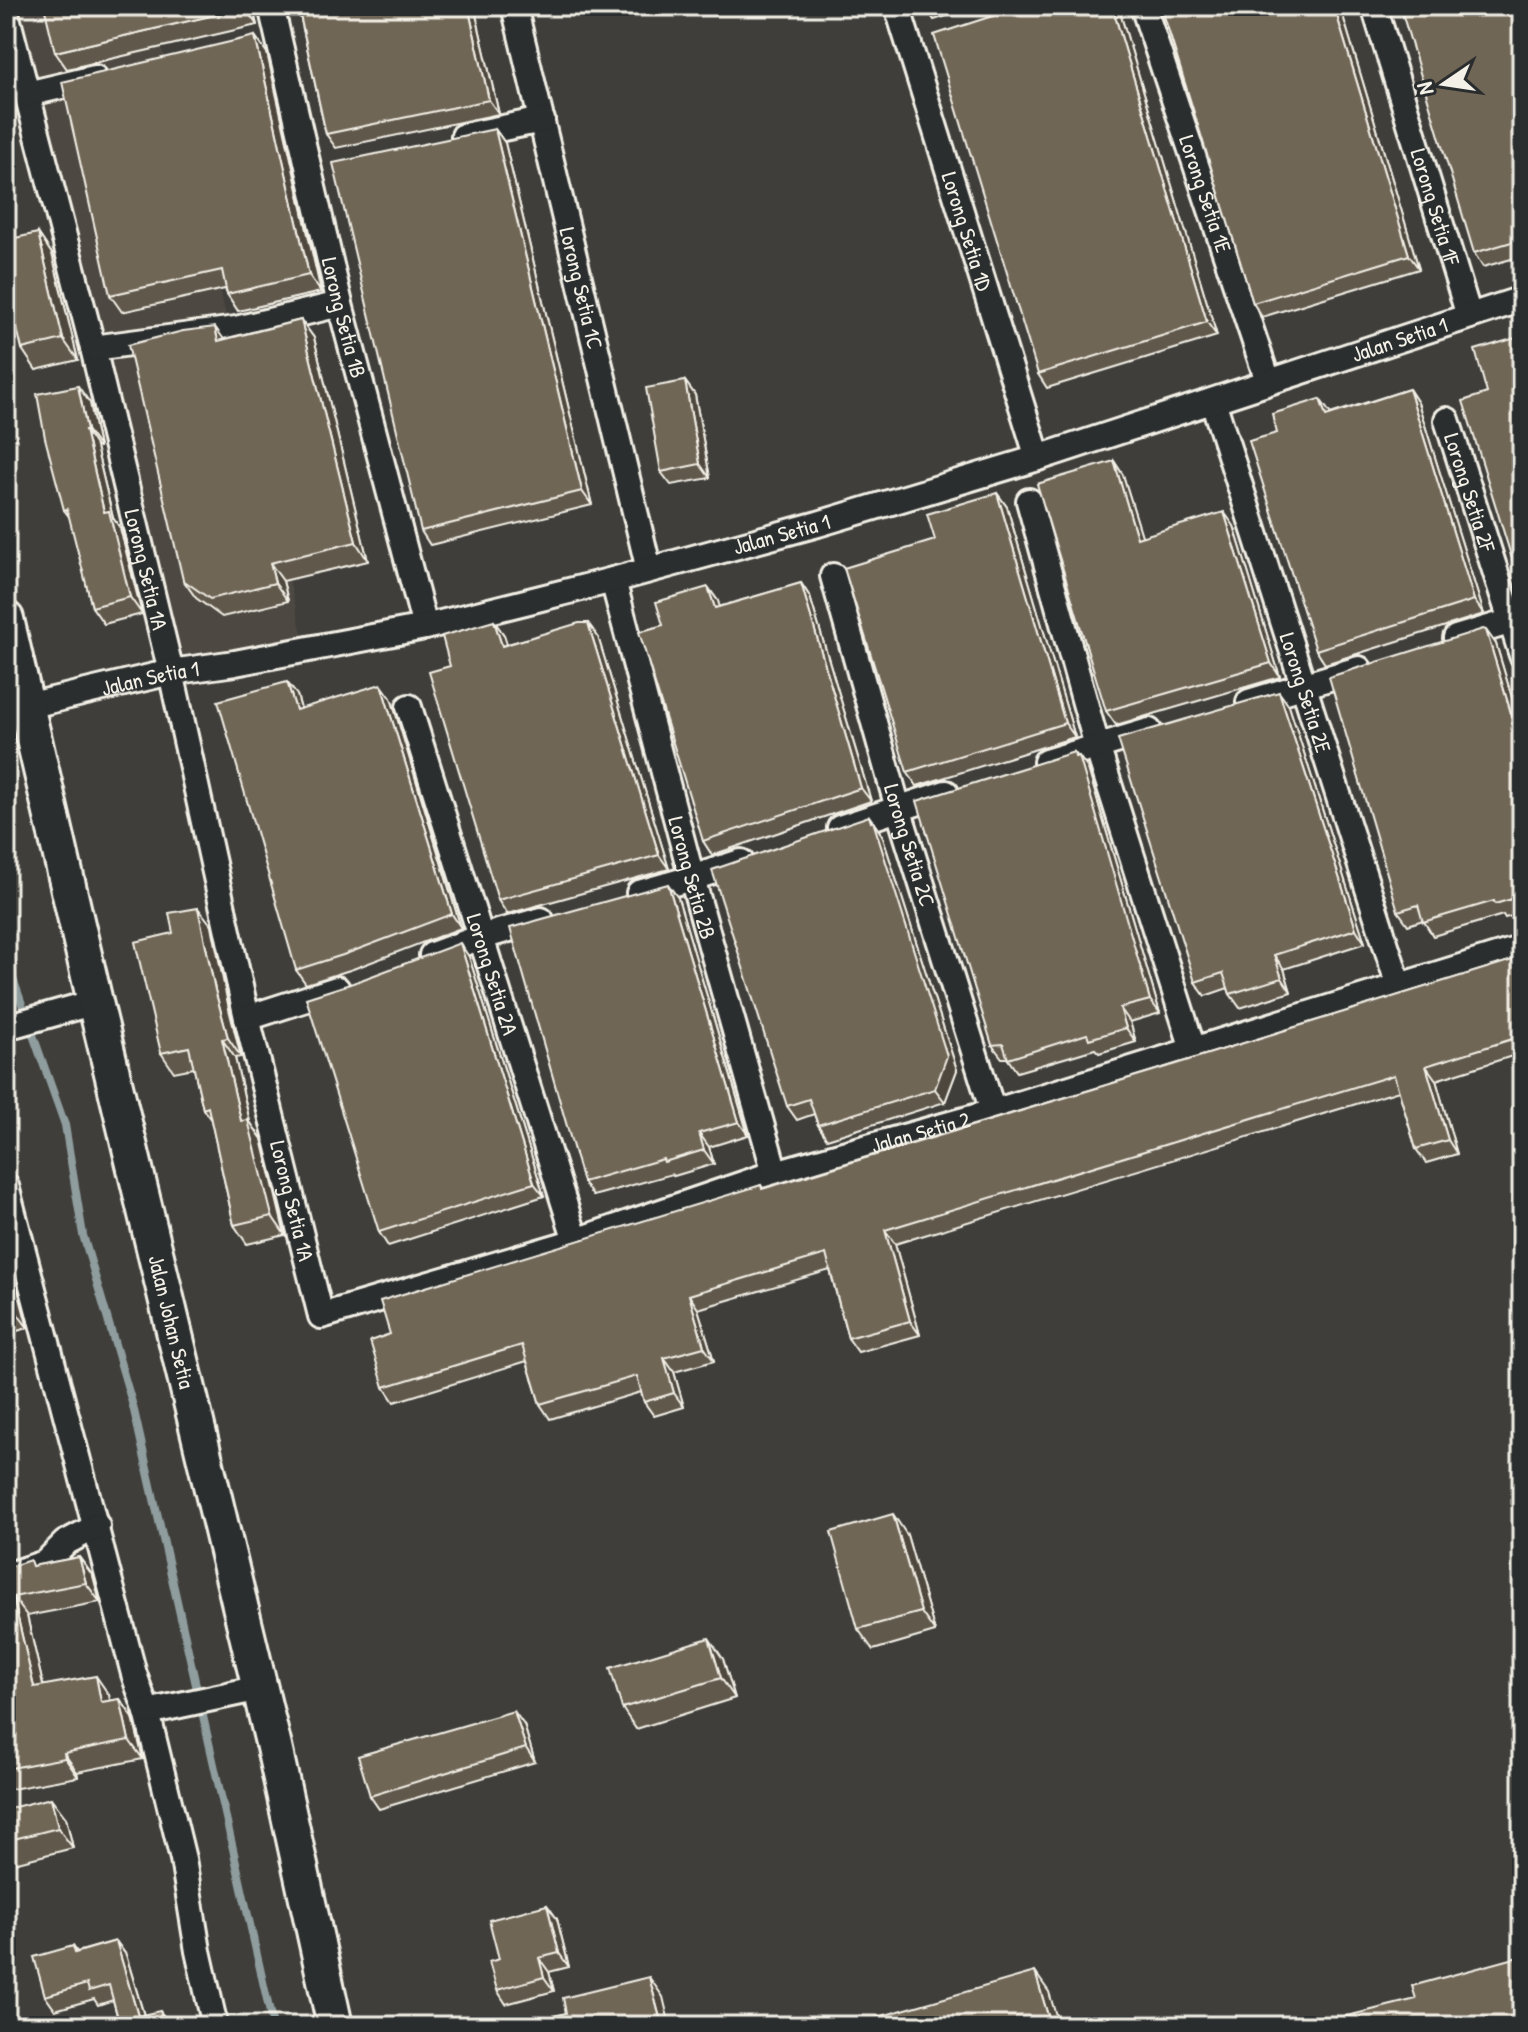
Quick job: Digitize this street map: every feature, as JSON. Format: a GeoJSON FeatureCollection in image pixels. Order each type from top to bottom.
{"type":"FeatureCollection","features":[{"type":"Feature","properties":{"kind":"main road","name":"Jalan Johan Setia"},"geometry":{"type":"LineString","coordinates":[[6,619],[16,710],[95,1002],[260,1688],[335,2026]]}},
{"type":"Feature","properties":{"kind":"street","name":"Lorong Setia 1B"},"geometry":{"type":"LineString","coordinates":[[271,6],[317,168],[340,304],[425,627]]}},
{"type":"Feature","properties":{"kind":"street","name":"Lorong Setia 1C"},"geometry":{"type":"LineString","coordinates":[[514,6],[649,570]]}},
{"type":"Feature","properties":{"kind":"street","name":"Lorong Setia 1D"},"geometry":{"type":"LineString","coordinates":[[897,6],[916,41],[1038,458]]}},
{"type":"Feature","properties":{"kind":"street","name":"Lorong Setia 1E"},"geometry":{"type":"LineString","coordinates":[[1143,6],[1268,381]]}},
{"type":"Feature","properties":{"kind":"street","name":"Lorong Setia 1F"},"geometry":{"type":"LineString","coordinates":[[1374,6],[1469,316]]}},
{"type":"Feature","properties":{"kind":"street","name":"Lorong Setia 1A"},"geometry":{"type":"LineString","coordinates":[[6,13],[93,348],[171,672],[247,1018],[321,1316]]}},
{"type":"Feature","properties":{"kind":"street"},"geometry":{"type":"LineString","coordinates":[[248,42],[278,35]]}},
{"type":"Feature","properties":{"kind":"street"},"geometry":{"type":"LineString","coordinates":[[27,94],[116,73]]}},
{"type":"Feature","properties":{"kind":"street"},"geometry":{"type":"LineString","coordinates":[[449,140],[542,120]]}},
{"type":"Feature","properties":{"kind":"street","name":"Jalan Setia 1"},"geometry":{"type":"LineString","coordinates":[[16,710],[171,672],[425,627],[613,580],[818,524],[1038,458],[1522,299]]}},
{"type":"Feature","properties":{"kind":"street"},"geometry":{"type":"LineString","coordinates":[[93,348],[236,329],[340,304]]}},
{"type":"Feature","properties":{"kind":"street","name":"Lorong Setia 2E"},"geometry":{"type":"LineString","coordinates":[[1213,401],[1399,986]]}},
{"type":"Feature","properties":{"kind":"street","name":"Lorong Setia 2F"},"geometry":{"type":"LineString","coordinates":[[1447,420],[1517,619],[1522,655]]}},
{"type":"Feature","properties":{"kind":"street"},"geometry":{"type":"LineString","coordinates":[[1029,501],[1097,746],[1193,1049]]}},
{"type":"Feature","properties":{"kind":"street","name":"Lorong Setia 2C"},"geometry":{"type":"LineString","coordinates":[[833,576],[898,808],[993,1112]]}},
{"type":"Feature","properties":{"kind":"street","name":"Lorong Setia 2B"},"geometry":{"type":"LineString","coordinates":[[613,580],[775,1173]]}},
{"type":"Feature","properties":{"kind":"street"},"geometry":{"type":"LineString","coordinates":[[1437,644],[1517,619]]}},
{"type":"Feature","properties":{"kind":"street"},"geometry":{"type":"LineString","coordinates":[[1230,707],[1378,663]]}},
{"type":"Feature","properties":{"kind":"street","name":"Lorong Setia 2A"},"geometry":{"type":"LineString","coordinates":[[409,707],[576,1241]]}},
{"type":"Feature","properties":{"kind":"street"},"geometry":{"type":"LineString","coordinates":[[1026,768],[1171,725]]}},
{"type":"Feature","properties":{"kind":"street"},"geometry":{"type":"LineString","coordinates":[[824,833],[969,786]]}},
{"type":"Feature","properties":{"kind":"street"},"geometry":{"type":"LineString","coordinates":[[617,899],[766,853]]}},
{"type":"Feature","properties":{"kind":"street"},"geometry":{"type":"LineString","coordinates":[[413,962],[481,937],[556,916]]}},
{"type":"Feature","properties":{"kind":"street","name":"Jalan Setia 2"},"geometry":{"type":"LineString","coordinates":[[321,1316],[576,1241],[775,1173],[993,1112],[1522,948]]}},
{"type":"Feature","properties":{"kind":"street"},"geometry":{"type":"LineString","coordinates":[[247,1018],[358,983]]}},
{"type":"Feature","properties":{"kind":"street"},"geometry":{"type":"LineString","coordinates":[[6,1027],[95,1002]]}},
{"type":"Feature","properties":{"kind":"street"},"geometry":{"type":"LineString","coordinates":[[6,1186],[134,1674],[156,1709],[198,1951],[215,2026]]}},
{"type":"Feature","properties":{"kind":"street"},"geometry":{"type":"LineString","coordinates":[[6,1576],[45,1563],[65,1543],[97,1526]]}},
{"type":"Feature","properties":{"kind":"street"},"geometry":{"type":"LineString","coordinates":[[156,1709],[260,1688]]}},
{"type":"Feature","properties":{"kind":"shaded area"},"geometry":{"type":"Polygon","coordinates":[[[14,6],[152,6],[304,642],[179,660],[14,6]]]}},
{"type":"Feature","properties":{"kind":"building"},"geometry":{"type":"Polygon","coordinates":[[[44,6],[244,6],[245,8],[55,52],[44,6]]]}},
{"type":"Feature","properties":{"kind":"building"},"geometry":{"type":"Polygon","coordinates":[[[298,6],[468,6],[489,100],[326,134],[298,6]]]}},
{"type":"Feature","properties":{"kind":"building"},"geometry":{"type":"Polygon","coordinates":[[[1023,6],[1112,6],[1207,322],[1038,374],[934,35],[1023,6]]]}},
{"type":"Feature","properties":{"kind":"building"},"geometry":{"type":"Polygon","coordinates":[[[1161,6],[1334,6],[1409,255],[1253,303],[1161,6]]]}},
{"type":"Feature","properties":{"kind":"building"},"geometry":{"type":"Polygon","coordinates":[[[1400,6],[1522,6],[1522,239],[1474,253],[1400,6]]]}},
{"type":"Feature","properties":{"kind":"building"},"geometry":{"type":"Polygon","coordinates":[[[255,36],[309,275],[227,294],[222,270],[110,295],[62,82],[255,36]]]}},
{"type":"Feature","properties":{"kind":"building"},"geometry":{"type":"Polygon","coordinates":[[[495,129],[582,491],[421,531],[333,163],[495,129]]]}},
{"type":"Feature","properties":{"kind":"building"},"geometry":{"type":"Polygon","coordinates":[[[38,233],[63,339],[22,349],[6,282],[6,240],[38,233]]]}},
{"type":"Feature","properties":{"kind":"building"},"geometry":{"type":"Polygon","coordinates":[[[301,320],[356,542],[270,563],[275,583],[210,599],[183,580],[128,345],[183,331],[215,327],[218,341],[301,320]]]}},
{"type":"Feature","properties":{"kind":"building"},"geometry":{"type":"Polygon","coordinates":[[[1522,336],[1522,591],[1463,401],[1487,393],[1475,350],[1522,336]]]}},
{"type":"Feature","properties":{"kind":"building"},"geometry":{"type":"Polygon","coordinates":[[[685,381],[700,464],[661,472],[646,388],[685,381]]]}},
{"type":"Feature","properties":{"kind":"building"},"geometry":{"type":"Polygon","coordinates":[[[78,386],[104,512],[109,511],[130,597],[92,607],[45,438],[37,394],[78,386]]]}},
{"type":"Feature","properties":{"kind":"building"},"geometry":{"type":"Polygon","coordinates":[[[1409,389],[1474,600],[1316,650],[1249,441],[1277,433],[1272,414],[1320,399],[1326,416],[1409,389]]]}},
{"type":"Feature","properties":{"kind":"building"},"geometry":{"type":"Polygon","coordinates":[[[1114,461],[1137,538],[1224,512],[1271,663],[1106,711],[1037,484],[1114,461]]]}},
{"type":"Feature","properties":{"kind":"building"},"geometry":{"type":"Polygon","coordinates":[[[997,493],[1065,723],[907,772],[844,568],[935,540],[927,514],[997,493]]]}},
{"type":"Feature","properties":{"kind":"building"},"geometry":{"type":"Polygon","coordinates":[[[801,583],[861,788],[703,841],[639,632],[663,625],[656,602],[708,587],[715,608],[801,583]]]}},
{"type":"Feature","properties":{"kind":"building"},"geometry":{"type":"Polygon","coordinates":[[[494,621],[502,646],[588,623],[659,855],[498,900],[429,672],[450,666],[442,636],[494,621]]]}},
{"type":"Feature","properties":{"kind":"building"},"geometry":{"type":"Polygon","coordinates":[[[1486,630],[1522,750],[1522,896],[1423,922],[1418,905],[1398,911],[1329,677],[1486,630]]]}},
{"type":"Feature","properties":{"kind":"building"},"geometry":{"type":"Polygon","coordinates":[[[287,682],[296,710],[381,684],[452,914],[296,970],[218,701],[287,682]]]}},
{"type":"Feature","properties":{"kind":"building"},"geometry":{"type":"Polygon","coordinates":[[[1279,692],[1356,929],[1274,955],[1282,978],[1230,994],[1223,973],[1195,982],[1118,739],[1279,692]]]}},
{"type":"Feature","properties":{"kind":"building"},"geometry":{"type":"Polygon","coordinates":[[[1074,752],[1075,757],[1079,756],[1150,1000],[1120,1008],[1126,1028],[1089,1039],[1087,1034],[1008,1059],[1003,1044],[992,1045],[917,801],[1074,752]]]}},
{"type":"Feature","properties":{"kind":"building"},"geometry":{"type":"Polygon","coordinates":[[[869,816],[947,1056],[935,1089],[818,1125],[809,1099],[787,1106],[712,870],[869,816]]]}},
{"type":"Feature","properties":{"kind":"building"},"geometry":{"type":"Polygon","coordinates":[[[668,884],[739,1122],[699,1133],[704,1150],[583,1182],[510,928],[668,884]]]}},
{"type":"Feature","properties":{"kind":"building"},"geometry":{"type":"Polygon","coordinates":[[[198,908],[228,1038],[222,1039],[241,1121],[248,1120],[272,1216],[234,1225],[208,1107],[203,1109],[189,1047],[161,1053],[135,942],[173,933],[169,913],[198,908]]]}},
{"type":"Feature","properties":{"kind":"building"},"geometry":{"type":"Polygon","coordinates":[[[460,943],[534,1183],[379,1232],[306,998],[460,943]]]}},
{"type":"Feature","properties":{"kind":"building"},"geometry":{"type":"Polygon","coordinates":[[[1522,957],[1522,1036],[1426,1066],[1448,1140],[1416,1149],[1394,1075],[885,1230],[910,1321],[848,1338],[826,1254],[689,1295],[704,1347],[664,1358],[674,1393],[644,1402],[637,1376],[540,1404],[522,1345],[384,1387],[370,1341],[390,1334],[380,1301],[761,1185],[762,1189],[806,1176],[1522,957]]]}},
{"type":"Feature","properties":{"kind":"building"},"geometry":{"type":"Polygon","coordinates":[[[6,1282],[12,1306],[6,1308],[6,1282]]]}},
{"type":"Feature","properties":{"kind":"building"},"geometry":{"type":"Polygon","coordinates":[[[893,1514],[921,1612],[858,1629],[831,1532],[893,1514]]]}},
{"type":"Feature","properties":{"kind":"building"},"geometry":{"type":"Polygon","coordinates":[[[79,1557],[86,1583],[13,1597],[34,1687],[96,1676],[101,1702],[120,1699],[129,1740],[64,1753],[65,1758],[6,1769],[6,1568],[30,1560],[32,1566],[79,1557]]]}},
{"type":"Feature","properties":{"kind":"building"},"geometry":{"type":"Polygon","coordinates":[[[709,1638],[721,1678],[622,1708],[610,1668],[709,1638]]]}},
{"type":"Feature","properties":{"kind":"building"},"geometry":{"type":"Polygon","coordinates":[[[514,1711],[526,1748],[370,1796],[358,1756],[514,1711]]]}},
{"type":"Feature","properties":{"kind":"building"},"geometry":{"type":"Polygon","coordinates":[[[51,1798],[58,1828],[6,1841],[6,1809],[51,1798]]]}},
{"type":"Feature","properties":{"kind":"building"},"geometry":{"type":"Polygon","coordinates":[[[547,1905],[559,1953],[539,1958],[544,1977],[497,1990],[489,1962],[499,1959],[489,1920],[547,1905]]]}},
{"type":"Feature","properties":{"kind":"building"},"geometry":{"type":"Polygon","coordinates":[[[116,1941],[138,2016],[160,2011],[164,2026],[120,2026],[109,1985],[89,1991],[87,1984],[45,1996],[34,1957],[73,1946],[75,1953],[116,1941]]]}},
{"type":"Feature","properties":{"kind":"building"},"geometry":{"type":"Polygon","coordinates":[[[1522,1956],[1522,2026],[1283,2026],[1313,2018],[1315,2024],[1416,1999],[1412,1986],[1522,1956]]]}},
{"type":"Feature","properties":{"kind":"building"},"geometry":{"type":"Polygon","coordinates":[[[1035,1972],[1051,2026],[847,2026],[1035,1972]]]}},
{"type":"Feature","properties":{"kind":"building"},"geometry":{"type":"Polygon","coordinates":[[[649,1977],[660,2026],[557,2026],[554,2016],[566,2013],[563,1998],[649,1977]]]}},
{"type":"Feature","properties":{"kind":"waterway"},"geometry":{"type":"LineString","coordinates":[[6,959],[65,1125],[83,1235],[133,1406],[273,2026]]}}]}
